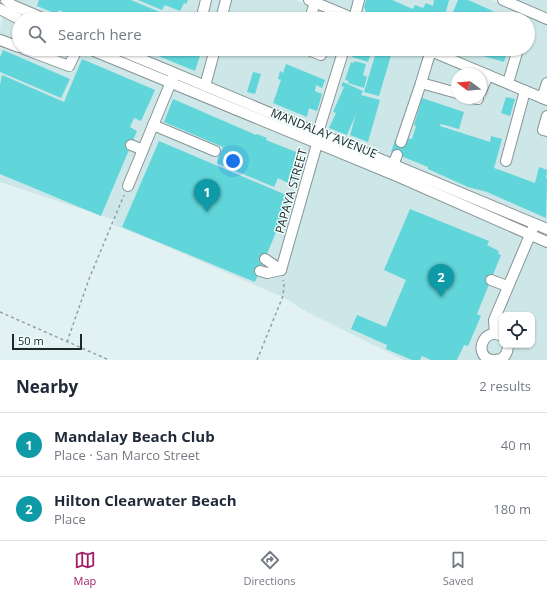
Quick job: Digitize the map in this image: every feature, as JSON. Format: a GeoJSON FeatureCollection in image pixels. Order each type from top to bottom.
{"type":"FeatureCollection","features":[{"type":"Feature","properties":{"kind":"street"},"geometry":{"type":"LineString","coordinates":[[6,0],[12,5],[28,12]]}},
{"type":"Feature","properties":{"kind":"street"},"geometry":{"type":"LineString","coordinates":[[203,12],[206,0]]}},
{"type":"Feature","properties":{"kind":"street"},"geometry":{"type":"LineString","coordinates":[[223,12],[226,0]]}},
{"type":"Feature","properties":{"kind":"street"},"geometry":{"type":"LineString","coordinates":[[356,12],[359,0]]}},
{"type":"Feature","properties":{"kind":"street"},"geometry":{"type":"LineString","coordinates":[[503,0],[523,12]]}},
{"type":"Feature","properties":{"kind":"street"},"geometry":{"type":"LineString","coordinates":[[311,12],[312,1],[329,12]]}},
{"type":"Feature","properties":{"kind":"street"},"geometry":{"type":"LineString","coordinates":[[0,9],[12,15]]}},
{"type":"Feature","properties":{"kind":"street"},"geometry":{"type":"LineString","coordinates":[[535,16],[547,19]]}},
{"type":"Feature","properties":{"kind":"street"},"geometry":{"type":"LineString","coordinates":[[0,40],[12,44]]}},
{"type":"Feature","properties":{"kind":"street"},"geometry":{"type":"LineString","coordinates":[[43,56],[69,66],[74,56]]}},
{"type":"Feature","properties":{"kind":"street","name":"MANDALAY AVENUE"},"geometry":{"type":"LineString","coordinates":[[106,56],[171,83],[547,229]]}},
{"type":"Feature","properties":{"kind":"street","name":"MANDALAY AVENUE"},"geometry":{"type":"LineString","coordinates":[[134,56],[205,86],[318,139]]}},
{"type":"Feature","properties":{"kind":"street"},"geometry":{"type":"LineString","coordinates":[[205,86],[214,56]]}},
{"type":"Feature","properties":{"kind":"street","name":"PAPAYA STREET"},"geometry":{"type":"LineString","coordinates":[[281,270],[342,56]]}},
{"type":"Feature","properties":{"kind":"street"},"geometry":{"type":"LineString","coordinates":[[401,142],[421,83],[428,56]]}},
{"type":"Feature","properties":{"kind":"street"},"geometry":{"type":"LineString","coordinates":[[452,56],[488,75],[545,99],[547,83]]}},
{"type":"Feature","properties":{"kind":"street"},"geometry":{"type":"LineString","coordinates":[[508,83],[516,56]]}},
{"type":"Feature","properties":{"kind":"street"},"geometry":{"type":"LineString","coordinates":[[128,186],[175,73]]}},
{"type":"Feature","properties":{"kind":"street"},"geometry":{"type":"LineString","coordinates":[[421,83],[451,91]]}},
{"type":"Feature","properties":{"kind":"street"},"geometry":{"type":"LineString","coordinates":[[506,161],[525,90]]}},
{"type":"Feature","properties":{"kind":"street"},"geometry":{"type":"LineString","coordinates":[[547,116],[543,130],[547,131]]}},
{"type":"Feature","properties":{"kind":"street"},"geometry":{"type":"LineString","coordinates":[[153,125],[215,151]]}},
{"type":"Feature","properties":{"kind":"street"},"geometry":{"type":"LineString","coordinates":[[131,145],[143,150]]}},
{"type":"Feature","properties":{"kind":"street"},"geometry":{"type":"LineString","coordinates":[[397,155],[398,170]]}},
{"type":"Feature","properties":{"kind":"street","name":"MANDALAY AVENUE"},"geometry":{"type":"LineString","coordinates":[[398,170],[547,242]]}},
{"type":"Feature","properties":{"kind":"street"},"geometry":{"type":"LineString","coordinates":[[508,348],[507,352],[501,358],[493,360],[485,356],[482,343],[487,336],[499,335],[494,320],[507,286],[535,224]]}},
{"type":"Feature","properties":{"kind":"street"},"geometry":{"type":"LineString","coordinates":[[265,259],[281,270]]}},
{"type":"Feature","properties":{"kind":"street"},"geometry":{"type":"LineString","coordinates":[[260,271],[267,273],[281,270]]}},
{"type":"Feature","properties":{"kind":"street"},"geometry":{"type":"LineString","coordinates":[[491,280],[507,286]]}},
{"type":"Feature","properties":{"kind":"path"},"geometry":{"type":"LineString","coordinates":[[67,342],[89,279],[128,186]]}},
{"type":"Feature","properties":{"kind":"path"},"geometry":{"type":"LineString","coordinates":[[257,360],[283,296],[284,285],[281,270]]}},
{"type":"Feature","properties":{"kind":"path"},"geometry":{"type":"LineString","coordinates":[[0,312],[109,360]]}},
{"type":"Feature","properties":{"kind":"shaded area"},"geometry":{"type":"Polygon","coordinates":[[[14,0],[296,0],[325,12],[42,12],[14,0]]]}},
{"type":"Feature","properties":{"kind":"shaded area"},"geometry":{"type":"Polygon","coordinates":[[[322,0],[353,0],[350,12],[322,0]]]}},
{"type":"Feature","properties":{"kind":"shaded area"},"geometry":{"type":"Polygon","coordinates":[[[365,0],[492,0],[521,12],[361,12],[365,0]]]}},
{"type":"Feature","properties":{"kind":"shaded area"},"geometry":{"type":"Polygon","coordinates":[[[515,0],[547,0],[547,14],[515,0]]]}},
{"type":"Feature","properties":{"kind":"shaded area"},"geometry":{"type":"Polygon","coordinates":[[[3,17],[12,22],[12,56],[93,56],[164,86],[121,188],[131,192],[174,90],[311,147],[275,273],[285,276],[321,151],[397,182],[547,248],[547,360],[404,360],[307,312],[285,298],[114,225],[115,220],[0,182],[0,28],[3,17]]]}},
{"type":"Feature","properties":{"kind":"shaded area"},"geometry":{"type":"Polygon","coordinates":[[[535,18],[547,23],[547,95],[487,70],[487,68],[483,68],[455,56],[535,56],[535,18]]]}},
{"type":"Feature","properties":{"kind":"shaded area"},"geometry":{"type":"Polygon","coordinates":[[[147,56],[337,56],[315,127],[147,56]]]}},
{"type":"Feature","properties":{"kind":"shaded area"},"geometry":{"type":"Polygon","coordinates":[[[348,56],[430,56],[459,68],[451,68],[451,104],[487,104],[487,80],[547,105],[547,224],[325,132],[348,56]]]}},
{"type":"Feature","properties":{"kind":"building"},"geometry":{"type":"Polygon","coordinates":[[[39,0],[131,0],[160,12],[63,12],[59,10],[58,12],[52,12],[37,6],[39,0]]]}},
{"type":"Feature","properties":{"kind":"building"},"geometry":{"type":"Polygon","coordinates":[[[138,0],[188,0],[186,4],[184,3],[180,11],[165,5],[162,10],[138,0]]]}},
{"type":"Feature","properties":{"kind":"building"},"geometry":{"type":"Polygon","coordinates":[[[366,0],[392,0],[413,9],[415,5],[423,8],[426,3],[433,6],[434,0],[449,0],[446,12],[366,12],[364,7],[366,0]]]}},
{"type":"Feature","properties":{"kind":"building"},"geometry":{"type":"Polygon","coordinates":[[[458,0],[468,0],[493,11],[492,12],[453,12],[458,0]]]}},
{"type":"Feature","properties":{"kind":"building"},"geometry":{"type":"Polygon","coordinates":[[[3,50],[12,54],[12,56],[17,56],[70,79],[61,98],[0,72],[0,57],[3,50]]]}},
{"type":"Feature","properties":{"kind":"building"},"geometry":{"type":"Polygon","coordinates":[[[158,56],[200,56],[195,71],[158,56]]]}},
{"type":"Feature","properties":{"kind":"building"},"geometry":{"type":"Polygon","coordinates":[[[352,56],[370,56],[368,62],[352,56]]]}},
{"type":"Feature","properties":{"kind":"building"},"geometry":{"type":"Polygon","coordinates":[[[375,56],[391,56],[379,96],[364,92],[375,56]]]}},
{"type":"Feature","properties":{"kind":"building"},"geometry":{"type":"Polygon","coordinates":[[[483,56],[506,56],[504,62],[483,56]]]}},
{"type":"Feature","properties":{"kind":"building"},"geometry":{"type":"Polygon","coordinates":[[[82,59],[155,90],[141,121],[134,118],[130,127],[137,131],[101,216],[0,174],[0,85],[2,75],[64,102],[82,59]]]}},
{"type":"Feature","properties":{"kind":"building"},"geometry":{"type":"Polygon","coordinates":[[[354,61],[366,64],[363,75],[367,77],[364,88],[348,83],[349,81],[345,80],[351,62],[354,63],[354,61]]]}},
{"type":"Feature","properties":{"kind":"building"},"geometry":{"type":"Polygon","coordinates":[[[286,64],[325,80],[322,88],[316,85],[315,91],[322,94],[317,111],[309,108],[307,117],[273,103],[281,80],[278,79],[280,71],[283,73],[286,64]]]}},
{"type":"Feature","properties":{"kind":"building"},"geometry":{"type":"Polygon","coordinates":[[[253,72],[261,74],[255,94],[247,92],[253,72]]]}},
{"type":"Feature","properties":{"kind":"building"},"geometry":{"type":"Polygon","coordinates":[[[343,82],[363,91],[361,95],[380,100],[368,142],[350,135],[356,114],[347,135],[329,128],[336,113],[333,112],[344,87],[341,86],[343,82]]]}},
{"type":"Feature","properties":{"kind":"building"},"geometry":{"type":"Polygon","coordinates":[[[506,97],[515,99],[510,116],[501,113],[506,97]]]}},
{"type":"Feature","properties":{"kind":"building"},"geometry":{"type":"Polygon","coordinates":[[[422,98],[464,112],[459,129],[441,124],[440,126],[490,142],[491,136],[502,139],[494,168],[535,183],[539,167],[547,170],[546,218],[487,192],[468,187],[428,169],[428,167],[391,152],[395,140],[405,143],[406,138],[412,139],[416,126],[414,125],[422,98]]]}},
{"type":"Feature","properties":{"kind":"building"},"geometry":{"type":"Polygon","coordinates":[[[173,99],[256,135],[257,134],[267,138],[266,140],[296,152],[300,151],[303,161],[300,162],[294,186],[278,178],[274,187],[217,163],[223,147],[164,122],[173,99]]]}},
{"type":"Feature","properties":{"kind":"building"},"geometry":{"type":"Polygon","coordinates":[[[159,141],[291,197],[255,282],[122,227],[159,141]]]}},
{"type":"Feature","properties":{"kind":"building"},"geometry":{"type":"Polygon","coordinates":[[[410,209],[489,241],[487,245],[499,251],[498,254],[501,255],[477,314],[481,316],[468,346],[464,345],[457,360],[431,360],[422,356],[420,360],[412,360],[386,349],[387,345],[351,329],[357,315],[386,327],[406,280],[384,270],[410,209]]]}},
{"type":"Feature","properties":{"kind":"place","name":"Mandalay Beach Club"},"geometry":{"type":"Point","coordinates":[207,212]}},
{"type":"Feature","properties":{"kind":"place","name":"Hilton Clearwater Beach"},"geometry":{"type":"Point","coordinates":[441,297]}}]}
